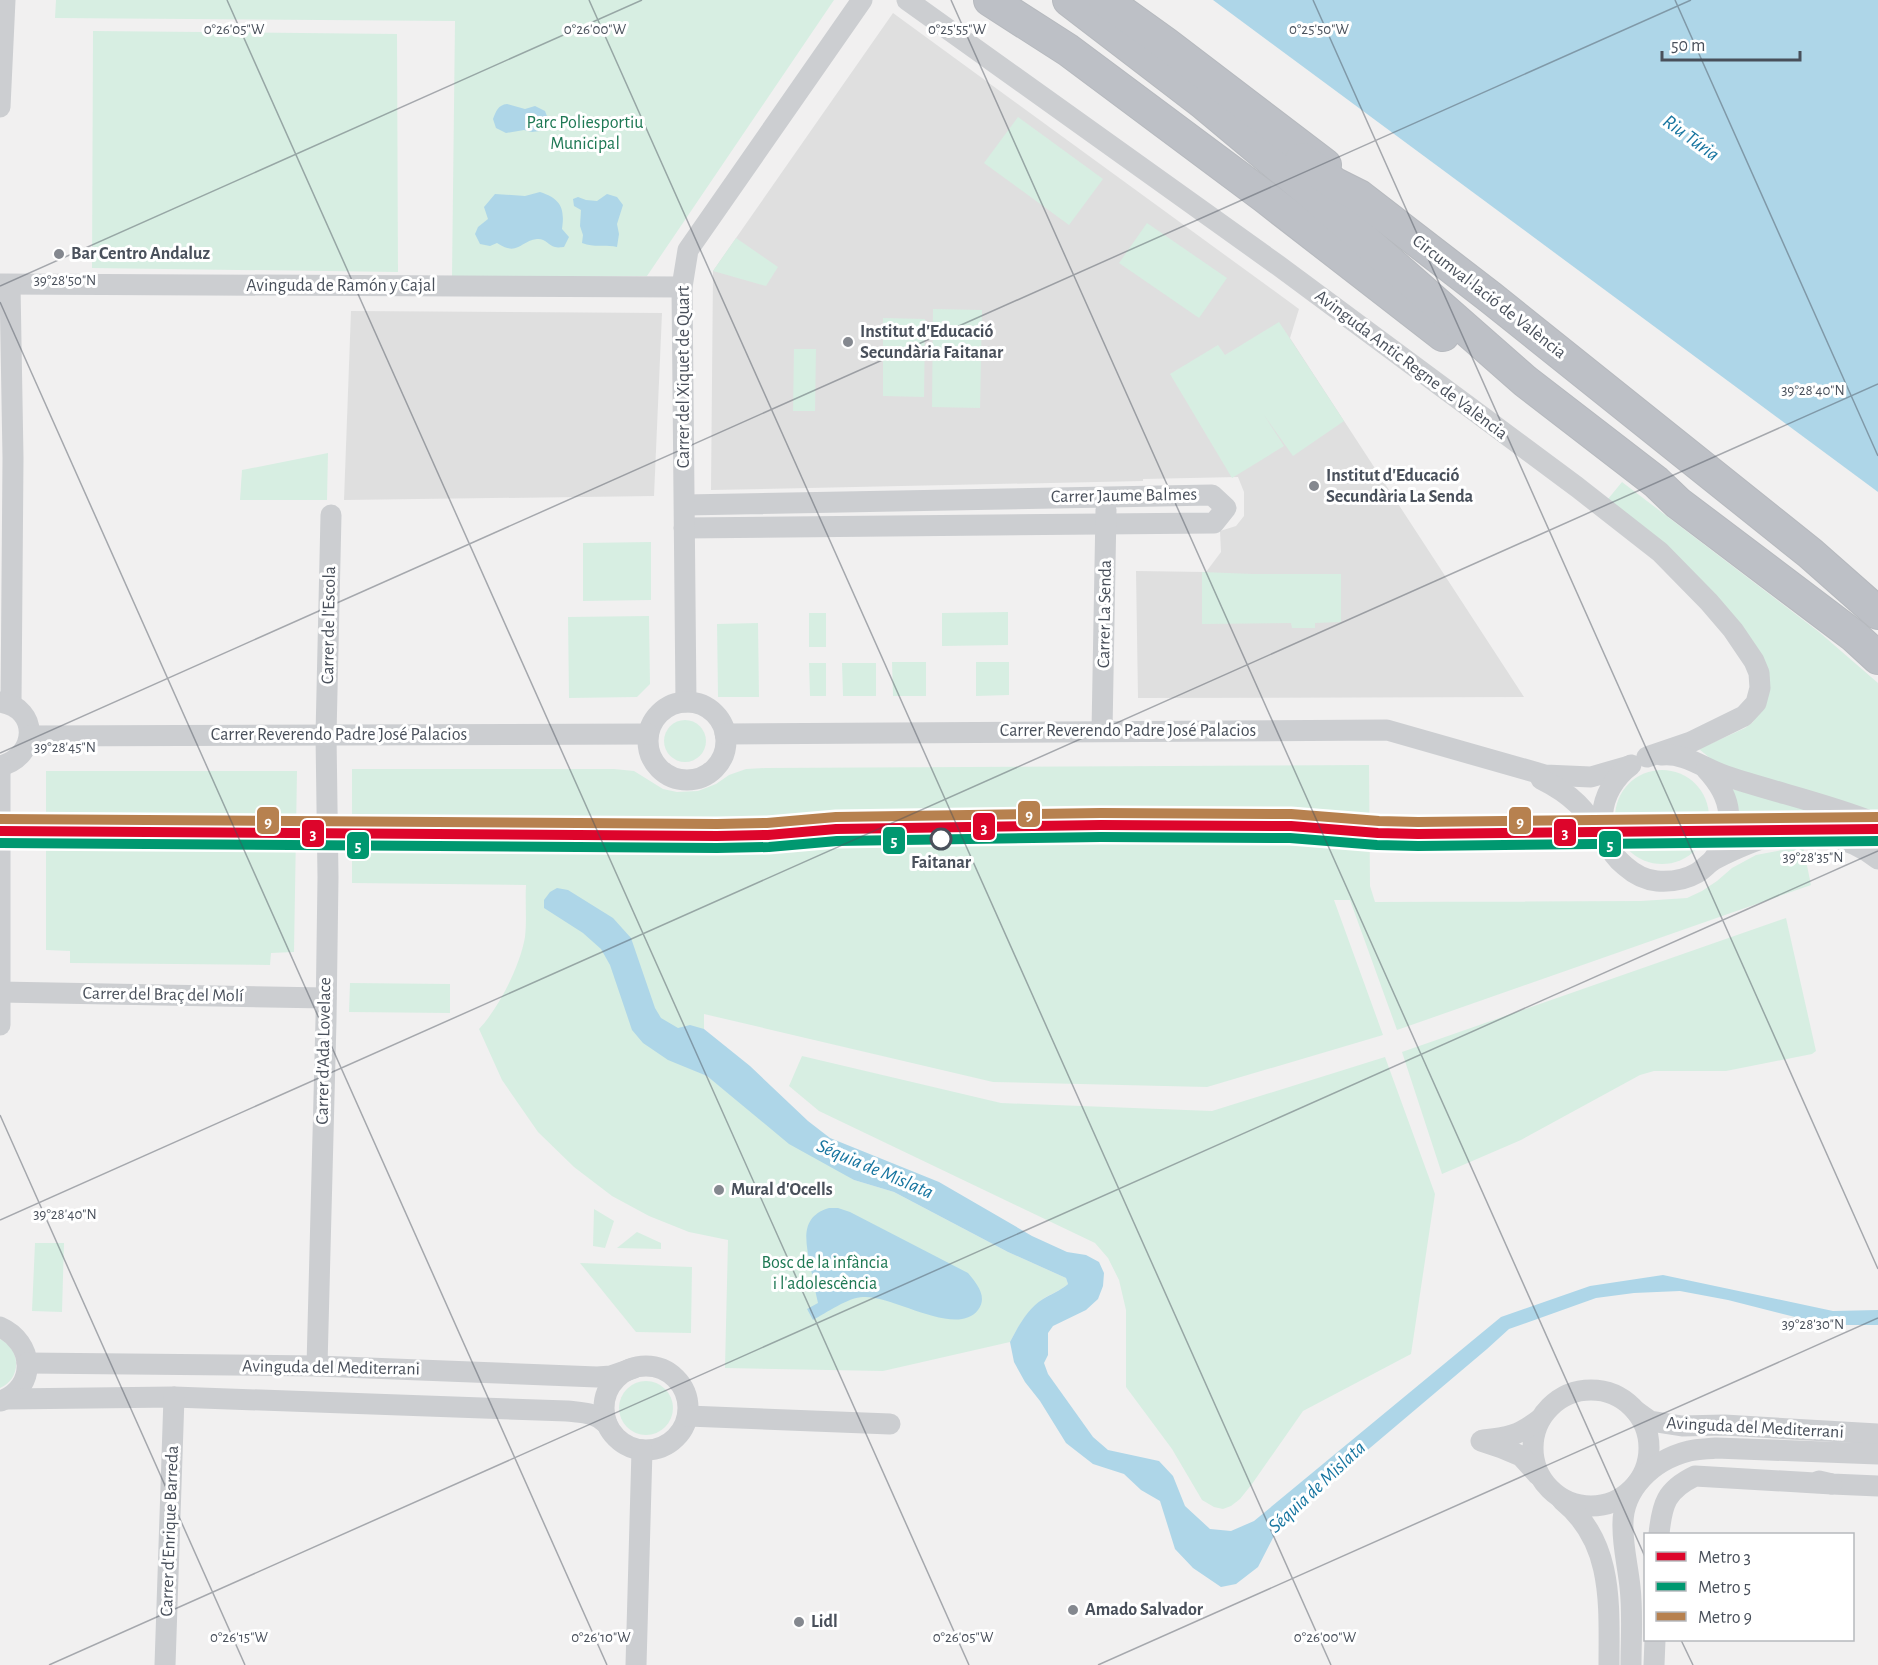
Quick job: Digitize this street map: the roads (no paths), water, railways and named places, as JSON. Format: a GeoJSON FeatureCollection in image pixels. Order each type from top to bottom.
{"type":"FeatureCollection","features":[{"type":"Feature","properties":{"kind":"highway"},"geometry":{"type":"LineString","coordinates":[[990,0],[1068,50],[1265,197],[1434,328],[1650,487],[1678,503]]}},
{"type":"Feature","properties":{"kind":"highway"},"geometry":{"type":"LineString","coordinates":[[1069,0],[1202,102],[1311,193],[1525,381],[1656,482],[1678,503],[1854,636],[1878,658]]}},
{"type":"Feature","properties":{"kind":"highway","name":"Circumval·lació de València"},"geometry":{"type":"LineString","coordinates":[[1087,0],[1158,50],[1335,184],[1359,196],[1490,297],[1801,545],[1878,613]]}},
{"type":"Feature","properties":{"kind":"highway"},"geometry":{"type":"LineString","coordinates":[[1105,0],[1341,176],[1359,196]]}},
{"type":"Feature","properties":{"kind":"street"},"geometry":{"type":"LineString","coordinates":[[0,106],[5,0]]}},
{"type":"Feature","properties":{"kind":"street","name":"Carrer del Xiquet de Quart"},"geometry":{"type":"LineString","coordinates":[[686,702],[682,287],[688,250],[862,0]]}},
{"type":"Feature","properties":{"kind":"street","name":"Avinguda Antic Regne de València"},"geometry":{"type":"LineString","coordinates":[[907,0],[1279,267],[1577,487],[1668,560],[1733,630],[1754,661],[1759,673],[1760,688],[1756,703],[1744,716],[1692,742],[1638,762]]}},
{"type":"Feature","properties":{"kind":"street"},"geometry":{"type":"LineString","coordinates":[[0,1024],[0,766],[17,759],[24,753],[30,736],[25,717],[19,710],[5,703],[6,518],[13,458],[5,284]]}},
{"type":"Feature","properties":{"kind":"street","name":"Avinguda de Ramón y Cajal"},"geometry":{"type":"LineString","coordinates":[[5,284],[682,287]]}},
{"type":"Feature","properties":{"kind":"street","name":"Carrer Jaume Balmes"},"geometry":{"type":"LineString","coordinates":[[684,528],[1214,523],[1226,508],[1212,495],[685,505]]}},
{"type":"Feature","properties":{"kind":"street","name":"Carrer La Senda"},"geometry":{"type":"LineString","coordinates":[[1102,731],[1106,496]]}},
{"type":"Feature","properties":{"kind":"street","name":"Carrer de l'Escola"},"geometry":{"type":"LineString","coordinates":[[326,735],[331,515]]}},
{"type":"Feature","properties":{"kind":"street"},"geometry":{"type":"LineString","coordinates":[[686,702],[707,707],[716,714],[725,734],[726,747],[721,760],[712,770],[700,777],[687,780],[674,778],[662,771],[653,761],[648,748],[648,734],[657,715],[666,708],[686,702]]}},
{"type":"Feature","properties":{"kind":"street","name":"Carrer Reverendo Padre José Palacios"},"geometry":{"type":"LineString","coordinates":[[725,734],[1387,730],[1545,775],[1591,777],[1638,762]]}},
{"type":"Feature","properties":{"kind":"street","name":"Carrer Reverendo Padre José Palacios"},"geometry":{"type":"LineString","coordinates":[[30,736],[648,734]]}},
{"type":"Feature","properties":{"kind":"street","name":"Carrer d'Ada Lovelace"},"geometry":{"type":"LineString","coordinates":[[317,1366],[328,877],[326,735]]}},
{"type":"Feature","properties":{"kind":"street"},"geometry":{"type":"LineString","coordinates":[[1878,824],[1723,775],[1686,758],[1666,754],[1638,762],[1614,781],[1604,800],[1602,821],[1606,842],[1617,860],[1634,874],[1654,881],[1676,881],[1696,874],[1713,860],[1768,837],[1798,833],[1824,834],[1842,840],[1878,859]]}},
{"type":"Feature","properties":{"kind":"street"},"geometry":{"type":"LineString","coordinates":[[1704,767],[1718,782],[1727,801],[1729,822],[1724,842],[1713,860]]}},
{"type":"Feature","properties":{"kind":"street","name":"Carrer Reverendo Padre José Palacios"},"geometry":{"type":"LineString","coordinates":[[1525,771],[1562,789],[1575,800],[1606,842]]}},
{"type":"Feature","properties":{"kind":"street","name":"Carrer del Braç del Molí"},"geometry":{"type":"LineString","coordinates":[[1,992],[326,998]]}},
{"type":"Feature","properties":{"kind":"street"},"geometry":{"type":"LineString","coordinates":[[0,1327],[16,1337],[26,1354],[27,1363],[26,1375],[22,1384],[4,1400]]}},
{"type":"Feature","properties":{"kind":"street","name":"Avinguda del Mediterrani"},"geometry":{"type":"LineString","coordinates":[[27,1363],[317,1366],[597,1377],[611,1376],[634,1368]]}},
{"type":"Feature","properties":{"kind":"street"},"geometry":{"type":"LineString","coordinates":[[646,1366],[658,1368],[674,1377],[686,1392],[689,1404],[688,1416],[684,1428],[666,1446],[654,1450],[642,1450],[621,1442],[612,1434],[604,1410],[606,1396],[612,1384],[621,1374],[646,1366]]}},
{"type":"Feature","properties":{"kind":"street"},"geometry":{"type":"LineString","coordinates":[[1609,1665],[1609,1611],[1602,1562],[1588,1527],[1575,1510],[1546,1484],[1521,1456],[1481,1441],[1505,1438],[1525,1431],[1540,1419],[1552,1404],[1568,1394],[1586,1390],[1604,1391],[1622,1398],[1636,1411],[1645,1427],[1649,1445],[1647,1463],[1629,1495],[1622,1527],[1632,1619],[1630,1665]]}},
{"type":"Feature","properties":{"kind":"street","name":"Avinguda del Mediterrani"},"geometry":{"type":"LineString","coordinates":[[4,1400],[174,1397],[567,1411],[599,1416],[607,1424]]}},
{"type":"Feature","properties":{"kind":"street","name":"Carrer d'Enrique Barreda"},"geometry":{"type":"LineString","coordinates":[[165,1665],[174,1397]]}},
{"type":"Feature","properties":{"kind":"street","name":"Avinguda del Mediterrani"},"geometry":{"type":"LineString","coordinates":[[1636,1411],[1650,1421],[1673,1425],[1724,1425],[1878,1434]]}},
{"type":"Feature","properties":{"kind":"street"},"geometry":{"type":"LineString","coordinates":[[688,1416],[891,1424]]}},
{"type":"Feature","properties":{"kind":"street"},"geometry":{"type":"LineString","coordinates":[[1540,1419],[1533,1438],[1533,1458],[1546,1484],[1569,1502],[1588,1506],[1608,1503],[1625,1494],[1639,1480]]}},
{"type":"Feature","properties":{"kind":"street","name":"Avinguda del Mediterrani"},"geometry":{"type":"LineString","coordinates":[[1639,1480],[1654,1467],[1672,1457],[1690,1451],[1732,1448],[1878,1454]]}},
{"type":"Feature","properties":{"kind":"street","name":"Avinguda del Mediterrani"},"geometry":{"type":"LineString","coordinates":[[1732,1448],[1780,1472],[1832,1484]]}},
{"type":"Feature","properties":{"kind":"street"},"geometry":{"type":"LineString","coordinates":[[636,1665],[642,1450]]}},
{"type":"Feature","properties":{"kind":"street","name":"Avinguda del Mediterrani"},"geometry":{"type":"LineString","coordinates":[[1659,1533],[1664,1503],[1671,1491],[1682,1482],[1695,1476],[1878,1486]]}},
{"type":"Feature","properties":{"kind":"street"},"geometry":{"type":"LineString","coordinates":[[1654,1641],[1654,1665]]}},
{"type":"Feature","properties":{"kind":"water","name":"Riu Túria"},"geometry":{"type":"Polygon","coordinates":[[[1213,0],[1878,0],[1878,492],[1213,0]]]}},
{"type":"Feature","properties":{"kind":"water"},"geometry":{"type":"Polygon","coordinates":[[[507,104],[525,109],[535,106],[545,111],[548,119],[545,126],[540,131],[532,132],[524,130],[506,133],[496,128],[493,119],[495,113],[499,107],[507,104]]]}},
{"type":"Feature","properties":{"kind":"water"},"geometry":{"type":"Polygon","coordinates":[[[540,192],[553,198],[560,205],[563,215],[562,229],[569,237],[564,247],[555,247],[540,239],[531,240],[510,249],[497,243],[490,246],[480,244],[475,234],[478,227],[488,219],[484,207],[495,194],[525,196],[540,192]]]}},
{"type":"Feature","properties":{"kind":"water"},"geometry":{"type":"Polygon","coordinates":[[[607,194],[617,197],[623,205],[617,224],[619,234],[617,247],[582,243],[581,210],[574,206],[573,199],[578,197],[597,201],[607,194]]]}},
{"type":"Feature","properties":{"kind":"water","name":"Séquia de Mislata"},"geometry":{"type":"Polygon","coordinates":[[[557,888],[568,890],[613,918],[631,938],[655,1008],[661,1018],[678,1028],[690,1025],[704,1029],[750,1066],[808,1121],[830,1138],[939,1182],[1032,1236],[1067,1252],[1086,1255],[1099,1262],[1104,1273],[1103,1286],[1098,1299],[1086,1310],[1053,1326],[1048,1333],[1048,1355],[1044,1363],[1048,1374],[1093,1437],[1108,1450],[1159,1461],[1173,1476],[1185,1506],[1210,1529],[1231,1531],[1254,1521],[1501,1317],[1590,1286],[1663,1275],[1833,1311],[1878,1310],[1878,1325],[1827,1325],[1728,1300],[1680,1291],[1634,1293],[1596,1298],[1509,1329],[1351,1464],[1276,1532],[1258,1567],[1236,1584],[1221,1587],[1193,1568],[1175,1549],[1160,1501],[1141,1490],[1124,1474],[1093,1464],[1066,1443],[1014,1362],[1010,1342],[1020,1324],[1037,1303],[1068,1284],[1066,1278],[1008,1252],[894,1192],[854,1180],[789,1144],[707,1076],[668,1060],[643,1043],[632,1030],[610,965],[601,949],[583,933],[544,908],[544,900],[550,892],[557,888]]]}},
{"type":"Feature","properties":{"kind":"water"},"geometry":{"type":"Polygon","coordinates":[[[829,1208],[850,1212],[968,1273],[982,1295],[978,1310],[968,1317],[955,1320],[940,1318],[876,1298],[863,1297],[844,1302],[813,1320],[807,1309],[818,1303],[807,1248],[807,1231],[813,1217],[829,1208]]]}},
{"type":"Feature","properties":{"kind":"metro line","name":"9"},"geometry":{"type":"LineString","coordinates":[[0,819],[717,824],[767,823],[836,817],[1101,813],[1291,814],[1418,822],[1878,817]]}},
{"type":"Feature","properties":{"kind":"metro line","name":"3"},"geometry":{"type":"LineString","coordinates":[[0,831],[717,836],[768,835],[836,829],[1101,825],[1291,826],[1418,834],[1878,829]]}},
{"type":"Feature","properties":{"kind":"metro line","name":"5"},"geometry":{"type":"LineString","coordinates":[[0,843],[717,848],[769,847],[837,841],[1101,837],[1290,838],[1418,846],[1878,841]]}},
{"type":"Feature","properties":{"kind":"place","name":"Bar Centro Andaluz"},"geometry":{"type":"Point","coordinates":[59,254]}},
{"type":"Feature","properties":{"kind":"place","name":"Institut d'Educació Secundària Faitanar"},"geometry":{"type":"Point","coordinates":[848,342]}},
{"type":"Feature","properties":{"kind":"place","name":"Institut d'Educació Secundària La Senda"},"geometry":{"type":"Point","coordinates":[1314,486]}},
{"type":"Feature","properties":{"kind":"place","name":"Faitanar"},"geometry":{"type":"Point","coordinates":[941,839]}},
{"type":"Feature","properties":{"kind":"place","name":"Mural d'Ocells"},"geometry":{"type":"Point","coordinates":[719,1190]}},
{"type":"Feature","properties":{"kind":"place","name":"Amado Salvador"},"geometry":{"type":"Point","coordinates":[1073,1610]}},
{"type":"Feature","properties":{"kind":"place","name":"Lidl"},"geometry":{"type":"Point","coordinates":[799,1622]}},
{"type":"Feature","properties":{"kind":"park label","name":"Parc Poliesportiu Municipal"},"geometry":{"type":"Point","coordinates":[585,133]}},
{"type":"Feature","properties":{"kind":"park label","name":"Bosc de la infància i l'adolescència"},"geometry":{"type":"Point","coordinates":[825,1273]}}]}
